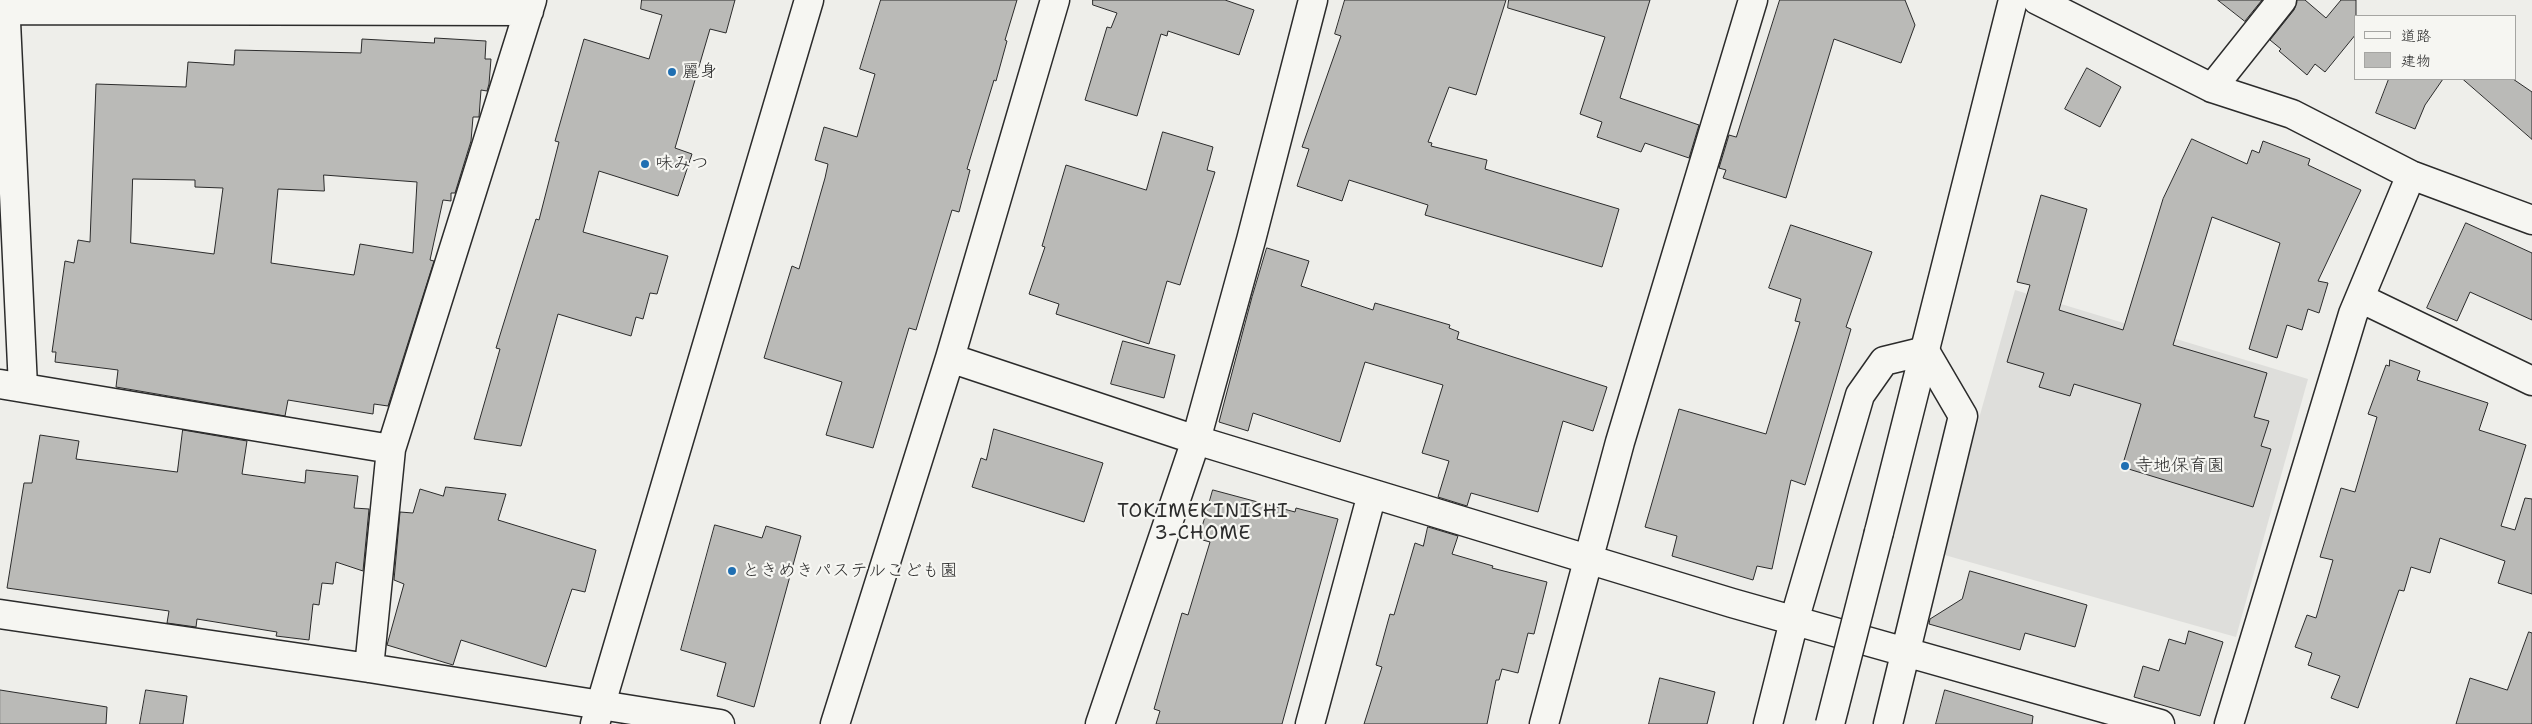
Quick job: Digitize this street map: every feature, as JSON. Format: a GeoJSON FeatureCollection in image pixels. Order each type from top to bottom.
{"type":"FeatureCollection","features":[{"type":"Feature","properties":{"kind":"street"},"geometry":{"type":"LineString","coordinates":[[598,715],[809,0]]}},
{"type":"Feature","properties":{"kind":"street"},"geometry":{"type":"LineString","coordinates":[[835,724],[950,358],[1055,0]]}},
{"type":"Feature","properties":{"kind":"street"},"geometry":{"type":"LineString","coordinates":[[1100,724],[1196,440],[1313,0]]}},
{"type":"Feature","properties":{"kind":"street"},"geometry":{"type":"LineString","coordinates":[[1544,724],[1620,442],[1753,0]]}},
{"type":"Feature","properties":{"kind":"street"},"geometry":{"type":"LineString","coordinates":[[1830,724],[2013,0]]}},
{"type":"Feature","properties":{"kind":"street"},"geometry":{"type":"LineString","coordinates":[[2036,0],[2212,88],[2292,114],[2412,175],[2532,220]]}},
{"type":"Feature","properties":{"kind":"street"},"geometry":{"type":"LineString","coordinates":[[2212,88],[2282,0]]}},
{"type":"Feature","properties":{"kind":"street"},"geometry":{"type":"LineString","coordinates":[[369,668],[391,449],[531,5],[5,5],[11,386],[391,449]]}},
{"type":"Feature","properties":{"kind":"street"},"geometry":{"type":"LineString","coordinates":[[2229,724],[2353,314],[2412,175]]}},
{"type":"Feature","properties":{"kind":"street"},"geometry":{"type":"LineString","coordinates":[[2360,298],[2532,381]]}},
{"type":"Feature","properties":{"kind":"street"},"geometry":{"type":"LineString","coordinates":[[1768,724],[1794,621],[1860,394],[1884,361],[1925,351]]}},
{"type":"Feature","properties":{"kind":"street"},"geometry":{"type":"LineString","coordinates":[[1888,724],[1963,416],[1925,351]]}},
{"type":"Feature","properties":{"kind":"street"},"geometry":{"type":"LineString","coordinates":[[950,358],[1196,440],[1372,494],[1794,621],[2160,724]]}},
{"type":"Feature","properties":{"kind":"street"},"geometry":{"type":"LineString","coordinates":[[1310,724],[1372,494]]}},
{"type":"Feature","properties":{"kind":"street"},"geometry":{"type":"LineString","coordinates":[[0,614],[369,668],[598,715],[720,724]]}},
{"type":"Feature","properties":{"kind":"shaded area","name":"寺地保育園"},"geometry":{"type":"Polygon","coordinates":[[[2015,290],[2308,379],[2236,637],[1941,554],[2015,290]]]}},
{"type":"Feature","properties":{"kind":"building"},"geometry":{"type":"Polygon","coordinates":[[[642,0],[735,0],[726,33],[710,29],[675,148],[692,154],[678,196],[599,171],[583,232],[668,256],[657,294],[650,293],[643,319],[636,317],[631,336],[558,314],[521,446],[474,439],[500,349],[496,348],[536,219],[539,220],[559,142],[555,141],[584,39],[649,59],[662,15],[641,9],[642,0]]]}},
{"type":"Feature","properties":{"kind":"building"},"geometry":{"type":"Polygon","coordinates":[[[881,0],[1017,0],[1005,40],[1007,41],[996,81],[994,80],[967,169],[970,170],[959,212],[952,210],[916,330],[909,328],[873,448],[826,435],[842,382],[764,358],[792,266],[799,269],[825,178],[828,164],[815,160],[824,127],[857,137],[875,74],[860,69],[881,0]]]}},
{"type":"Feature","properties":{"kind":"building"},"geometry":{"type":"Polygon","coordinates":[[[1093,0],[1225,0],[1254,10],[1239,55],[1168,31],[1167,36],[1161,34],[1137,116],[1085,100],[1107,27],[1111,28],[1117,13],[1093,5],[1093,0]]]}},
{"type":"Feature","properties":{"kind":"building"},"geometry":{"type":"Polygon","coordinates":[[[1345,0],[1506,0],[1476,95],[1449,87],[1428,142],[1432,143],[1431,146],[1487,160],[1485,169],[1619,209],[1602,267],[1425,215],[1428,205],[1349,180],[1342,201],[1297,186],[1309,149],[1302,147],[1341,36],[1335,34],[1345,0]]]}},
{"type":"Feature","properties":{"kind":"building"},"geometry":{"type":"Polygon","coordinates":[[[1509,0],[1650,0],[1620,98],[1699,125],[1689,158],[1645,143],[1641,152],[1597,137],[1602,122],[1580,114],[1605,37],[1508,8],[1509,0]]]}},
{"type":"Feature","properties":{"kind":"building"},"geometry":{"type":"Polygon","coordinates":[[[1780,0],[1905,0],[1915,25],[1901,63],[1834,39],[1786,198],[1723,178],[1726,170],[1719,168],[1729,135],[1736,137],[1780,0]]]}},
{"type":"Feature","properties":{"kind":"building"},"geometry":{"type":"Polygon","coordinates":[[[2218,0],[2262,0],[2245,21],[2218,0]]]}},
{"type":"Feature","properties":{"kind":"building"},"geometry":{"type":"Polygon","coordinates":[[[2297,0],[2305,0],[2326,18],[2341,0],[2356,0],[2354,36],[2325,72],[2315,64],[2307,75],[2279,51],[2281,49],[2270,40],[2294,10],[2297,0]]]}},
{"type":"Feature","properties":{"kind":"building"},"geometry":{"type":"Polygon","coordinates":[[[435,38],[486,41],[485,59],[491,59],[489,84],[487,91],[481,90],[479,117],[473,117],[471,141],[455,193],[451,193],[451,201],[443,200],[430,260],[434,261],[388,406],[374,404],[373,414],[288,400],[285,416],[116,387],[118,370],[55,362],[56,352],[52,352],[65,261],[74,263],[78,240],[90,242],[96,84],[186,87],[188,62],[234,65],[235,50],[361,53],[362,39],[434,43],[435,38]],[[324,175],[324,191],[278,189],[271,263],[354,275],[360,244],[413,253],[417,182],[324,175]],[[133,179],[131,243],[214,254],[223,188],[195,187],[195,180],[133,179]]]}},
{"type":"Feature","properties":{"kind":"building"},"geometry":{"type":"Polygon","coordinates":[[[2087,68],[2121,87],[2100,127],[2065,109],[2087,68]]]}},
{"type":"Feature","properties":{"kind":"building"},"geometry":{"type":"Polygon","coordinates":[[[2389,80],[2442,80],[2425,105],[2415,129],[2376,113],[2389,80]]]}},
{"type":"Feature","properties":{"kind":"building"},"geometry":{"type":"Polygon","coordinates":[[[2464,80],[2514,80],[2532,92],[2532,139],[2464,80]]]}},
{"type":"Feature","properties":{"kind":"building"},"geometry":{"type":"Polygon","coordinates":[[[1163,132],[1213,147],[1207,170],[1215,172],[1180,285],[1167,281],[1149,344],[1056,314],[1059,304],[1029,294],[1045,247],[1042,246],[1066,165],[1146,190],[1163,132]]]}},
{"type":"Feature","properties":{"kind":"building"},"geometry":{"type":"Polygon","coordinates":[[[2192,139],[2247,164],[2252,150],[2259,153],[2263,141],[2310,159],[2308,165],[2361,190],[2318,281],[2328,283],[2319,313],[2308,309],[2302,330],[2287,325],[2277,358],[2249,349],[2280,243],[2212,217],[2173,345],[2267,373],[2254,417],[2269,421],[2261,446],[2271,449],[2253,507],[2122,467],[2141,404],[2074,384],[2070,396],[2039,387],[2044,373],[2007,362],[2030,285],[2017,282],[2041,195],[2087,209],[2059,310],[2123,330],[2163,199],[2192,139]]]}},
{"type":"Feature","properties":{"kind":"building"},"geometry":{"type":"Polygon","coordinates":[[[2466,223],[2532,253],[2532,320],[2470,292],[2457,321],[2427,308],[2466,223]]]}},
{"type":"Feature","properties":{"kind":"building"},"geometry":{"type":"Polygon","coordinates":[[[1791,225],[1872,252],[1846,327],[1851,329],[1805,485],[1791,480],[1772,569],[1757,566],[1753,580],[1672,556],[1677,536],[1645,527],[1679,409],[1766,434],[1800,322],[1795,321],[1801,299],[1769,288],[1791,225]]]}},
{"type":"Feature","properties":{"kind":"building"},"geometry":{"type":"Polygon","coordinates":[[[1267,248],[1309,261],[1301,286],[1373,310],[1375,303],[1450,325],[1449,328],[1459,332],[1457,339],[1607,387],[1593,431],[1563,421],[1538,512],[1471,493],[1467,506],[1438,497],[1449,461],[1422,453],[1443,385],[1365,362],[1340,442],[1253,413],[1248,431],[1219,422],[1267,248]]]}},
{"type":"Feature","properties":{"kind":"building"},"geometry":{"type":"Polygon","coordinates":[[[1123,341],[1175,355],[1164,398],[1111,384],[1123,341]]]}},
{"type":"Feature","properties":{"kind":"building"},"geometry":{"type":"Polygon","coordinates":[[[2390,360],[2420,371],[2417,380],[2488,403],[2479,430],[2526,445],[2501,526],[2515,530],[2525,498],[2532,499],[2532,594],[2498,583],[2505,561],[2440,538],[2430,573],[2411,567],[2404,591],[2399,590],[2358,708],[2331,698],[2340,676],[2308,665],[2312,653],[2295,647],[2307,615],[2316,618],[2333,560],[2320,557],[2341,488],[2355,492],[2377,417],[2368,414],[2386,365],[2389,366],[2390,360]]]}},
{"type":"Feature","properties":{"kind":"building"},"geometry":{"type":"Polygon","coordinates":[[[994,429],[1103,463],[1084,522],[972,487],[981,458],[986,460],[994,429]]]}},
{"type":"Feature","properties":{"kind":"building"},"geometry":{"type":"Polygon","coordinates":[[[183,430],[247,441],[242,474],[305,483],[306,470],[358,476],[354,508],[369,509],[363,571],[336,562],[333,584],[322,583],[319,605],[313,604],[309,640],[276,636],[277,632],[197,619],[196,627],[167,623],[169,611],[7,588],[24,483],[32,483],[40,435],[79,441],[76,459],[177,472],[183,430]]]}},
{"type":"Feature","properties":{"kind":"building"},"geometry":{"type":"Polygon","coordinates":[[[446,487],[506,494],[498,520],[596,550],[585,592],[572,589],[546,667],[461,640],[453,665],[387,645],[404,584],[394,580],[400,512],[413,513],[420,489],[443,496],[446,487]]]}},
{"type":"Feature","properties":{"kind":"building"},"geometry":{"type":"Polygon","coordinates":[[[1213,490],[1295,512],[1296,508],[1338,519],[1282,724],[1156,724],[1160,711],[1154,709],[1182,613],[1188,615],[1210,542],[1199,539],[1213,490]]]}},
{"type":"Feature","properties":{"kind":"building"},"geometry":{"type":"Polygon","coordinates":[[[715,525],[762,538],[766,526],[801,536],[754,707],[717,696],[726,663],[681,650],[715,525]]]}},
{"type":"Feature","properties":{"kind":"building"},"geometry":{"type":"Polygon","coordinates":[[[1428,527],[1458,536],[1452,554],[1493,566],[1492,568],[1547,582],[1534,634],[1528,633],[1518,673],[1502,669],[1499,680],[1496,680],[1487,724],[1364,724],[1382,667],[1376,665],[1390,614],[1394,615],[1415,543],[1423,546],[1428,527]]]}},
{"type":"Feature","properties":{"kind":"building"},"geometry":{"type":"Polygon","coordinates":[[[1970,571],[2087,605],[2075,647],[2025,633],[2020,650],[1929,624],[1930,619],[1962,599],[1970,571]]]}},
{"type":"Feature","properties":{"kind":"building"},"geometry":{"type":"Polygon","coordinates":[[[2189,631],[2223,642],[2200,716],[2134,697],[2143,666],[2159,671],[2169,639],[2185,644],[2189,631]]]}},
{"type":"Feature","properties":{"kind":"building"},"geometry":{"type":"Polygon","coordinates":[[[2529,632],[2532,633],[2532,724],[2456,724],[2470,678],[2507,690],[2529,632]]]}},
{"type":"Feature","properties":{"kind":"building"},"geometry":{"type":"Polygon","coordinates":[[[1660,678],[1715,692],[1707,724],[1649,724],[1660,678]]]}},
{"type":"Feature","properties":{"kind":"building"},"geometry":{"type":"Polygon","coordinates":[[[0,690],[107,707],[106,724],[0,724],[0,690]]]}},
{"type":"Feature","properties":{"kind":"building"},"geometry":{"type":"Polygon","coordinates":[[[146,690],[187,696],[183,724],[140,724],[146,690]]]}},
{"type":"Feature","properties":{"kind":"building"},"geometry":{"type":"Polygon","coordinates":[[[1945,690],[2033,716],[2032,724],[1936,724],[1945,690]]]}},
{"type":"Feature","properties":{"kind":"place","name":"麗身"},"geometry":{"type":"Point","coordinates":[672,72]}},
{"type":"Feature","properties":{"kind":"place","name":"味みつ"},"geometry":{"type":"Point","coordinates":[645,164]}},
{"type":"Feature","properties":{"kind":"place","name":"寺地保育園"},"geometry":{"type":"Point","coordinates":[2125,466]}},
{"type":"Feature","properties":{"kind":"place","name":"ときめきパステルこども園"},"geometry":{"type":"Point","coordinates":[732,571]}},
{"type":"Feature","properties":{"kind":"district","name":"TOKIMEKINISHI 3-CHOME"},"geometry":{"type":"Point","coordinates":[1203,523]}}]}
